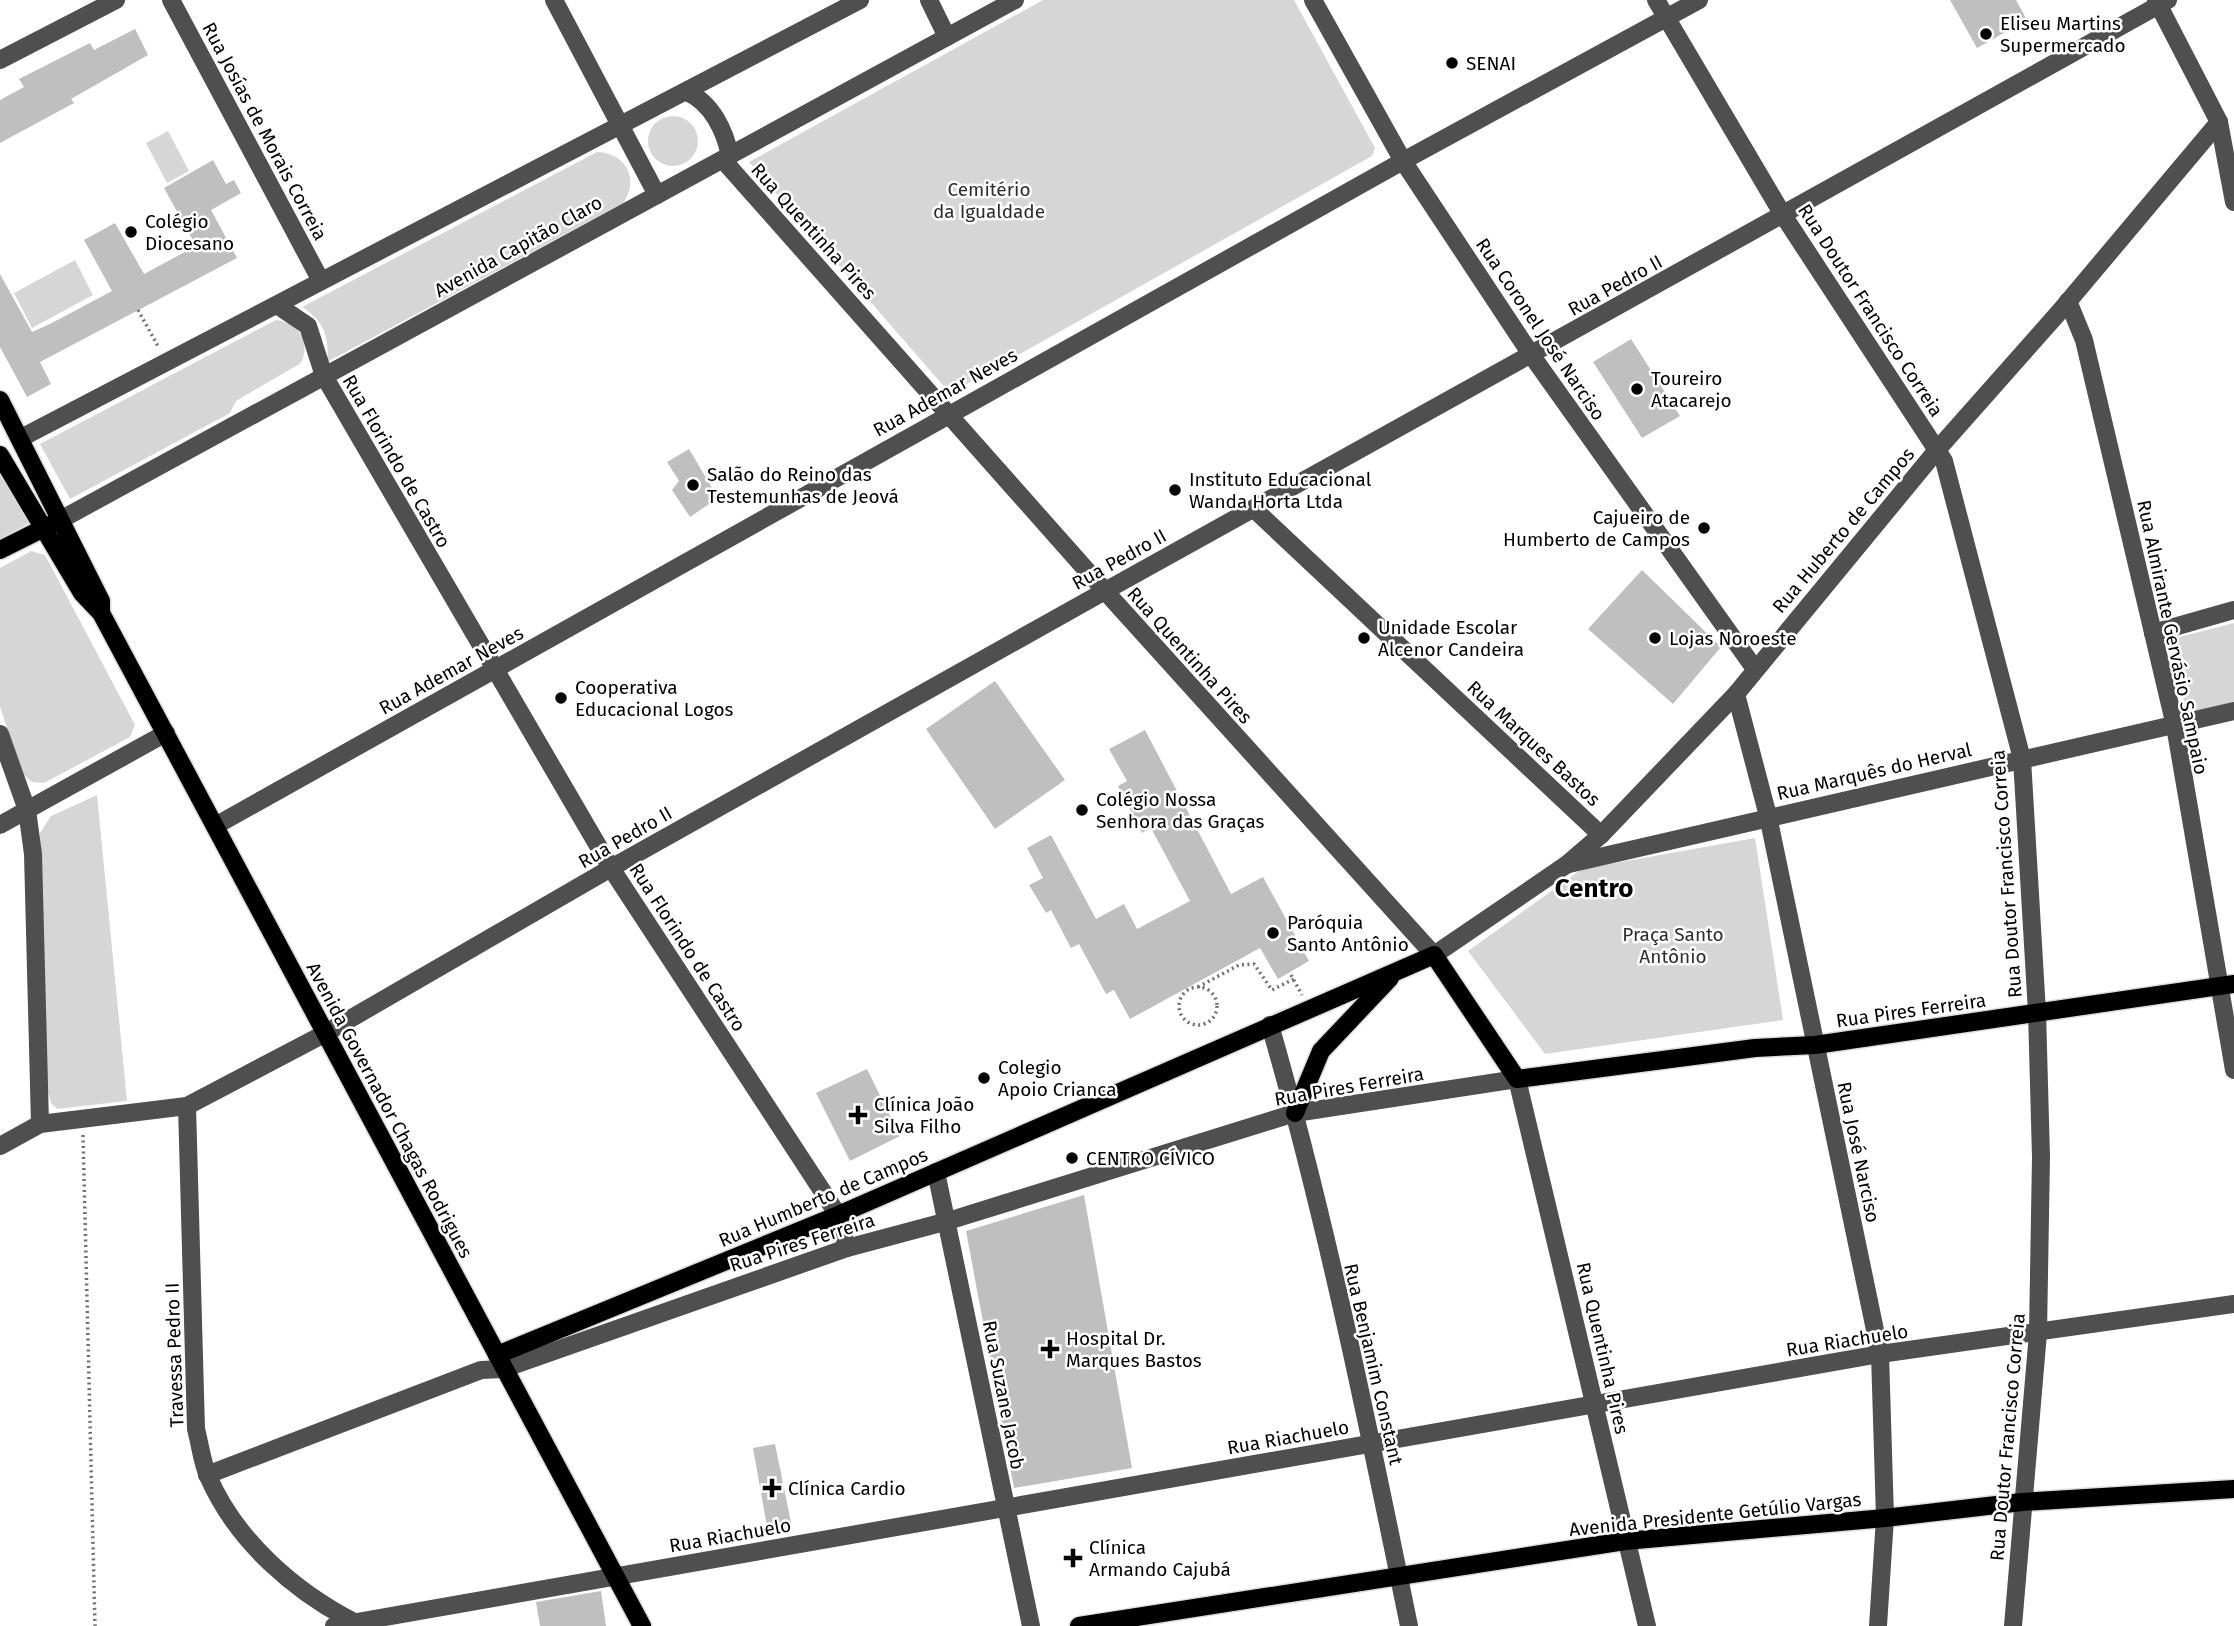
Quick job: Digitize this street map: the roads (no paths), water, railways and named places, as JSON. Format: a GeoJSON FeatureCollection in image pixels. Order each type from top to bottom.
{"type":"FeatureCollection","features":[{"type":"Feature","properties":{"kind":"main road","name":"Avenida Governador Chagas Rodrigues"},"geometry":{"type":"LineString","coordinates":[[0,400],[62,519],[101,601],[102,613]]}},
{"type":"Feature","properties":{"kind":"main road"},"geometry":{"type":"LineString","coordinates":[[0,449],[20,438]]}},
{"type":"Feature","properties":{"kind":"main road","name":"Avenida Governador Chagas Rodrigues"},"geometry":{"type":"LineString","coordinates":[[0,454],[41,529],[82,593],[102,613],[324,1034],[642,1626]]}},
{"type":"Feature","properties":{"kind":"main road","name":"Avenida Capitão Claro"},"geometry":{"type":"LineString","coordinates":[[0,550],[62,519]]}},
{"type":"Feature","properties":{"kind":"main road"},"geometry":{"type":"LineString","coordinates":[[1434,955],[1517,1079]]}},
{"type":"Feature","properties":{"kind":"main road","name":"Rua Humberto de Campos"},"geometry":{"type":"LineString","coordinates":[[500,1362],[1434,955]]}},
{"type":"Feature","properties":{"kind":"main road"},"geometry":{"type":"LineString","coordinates":[[1295,1113],[1321,1051],[1398,971]]}},
{"type":"Feature","properties":{"kind":"main road","name":"Rua Pires Ferreira"},"geometry":{"type":"LineString","coordinates":[[1517,1079],[1755,1048],[1815,1045],[2226,985]]}},
{"type":"Feature","properties":{"kind":"main road","name":"Avenida Presidente Getúlio Vargas"},"geometry":{"type":"LineString","coordinates":[[1079,1626],[1625,1541],[1885,1518],[2022,1502],[2234,1489]]}},
{"type":"Feature","properties":{"kind":"street"},"geometry":{"type":"LineString","coordinates":[[0,60],[116,0]]}},
{"type":"Feature","properties":{"kind":"street","name":"Rua Josías de Morais Correia"},"geometry":{"type":"LineString","coordinates":[[171,0],[321,281]]}},
{"type":"Feature","properties":{"kind":"street"},"geometry":{"type":"LineString","coordinates":[[554,0],[657,195]]}},
{"type":"Feature","properties":{"kind":"street"},"geometry":{"type":"LineString","coordinates":[[20,438],[860,0]]}},
{"type":"Feature","properties":{"kind":"street"},"geometry":{"type":"LineString","coordinates":[[929,0],[947,37]]}},
{"type":"Feature","properties":{"kind":"street","name":"Avenida Capitão Claro"},"geometry":{"type":"LineString","coordinates":[[62,519],[947,37],[984,8],[1015,0]]}},
{"type":"Feature","properties":{"kind":"street","name":"Rua Coronel José Narciso"},"geometry":{"type":"LineString","coordinates":[[1313,0],[1402,161],[1532,356],[1755,669]]}},
{"type":"Feature","properties":{"kind":"street","name":"Rua Doutor Francisco Correia"},"geometry":{"type":"LineString","coordinates":[[1656,0],[1783,215],[1944,461],[2022,759],[2037,1012],[2041,1157],[2038,1334],[2013,1626]]}},
{"type":"Feature","properties":{"kind":"street","name":"Rua Ademar Neves"},"geometry":{"type":"LineString","coordinates":[[215,825],[1402,161],[1699,0]]}},
{"type":"Feature","properties":{"kind":"street"},"geometry":{"type":"LineString","coordinates":[[2161,2],[2226,120],[2234,202]]}},
{"type":"Feature","properties":{"kind":"street","name":"Rua Pedro II"},"geometry":{"type":"LineString","coordinates":[[187,1106],[324,1034],[611,868],[1532,356],[2161,2]]}},
{"type":"Feature","properties":{"kind":"street"},"geometry":{"type":"LineString","coordinates":[[687,92],[701,98],[709,108],[727,141],[727,158]]}},
{"type":"Feature","properties":{"kind":"street","name":"Rua Huberto de Campos"},"geometry":{"type":"LineString","coordinates":[[1434,955],[1566,865],[1601,835],[1737,694],[1937,450],[2226,120]]}},
{"type":"Feature","properties":{"kind":"street","name":"Rua Quentinha Pires"},"geometry":{"type":"LineString","coordinates":[[727,158],[1105,591],[1434,955]]}},
{"type":"Feature","properties":{"kind":"street","name":"Rua Almirante Gervásio Sampaio"},"geometry":{"type":"LineString","coordinates":[[2068,301],[2084,340],[2175,726],[2226,985],[2234,1070]]}},
{"type":"Feature","properties":{"kind":"street","name":"Rua Florindo de Castro"},"geometry":{"type":"LineString","coordinates":[[277,304],[308,326],[324,376],[494,670],[611,868],[838,1215],[847,1248]]}},
{"type":"Feature","properties":{"kind":"street","name":"Rua Marques Bastos"},"geometry":{"type":"LineString","coordinates":[[1255,510],[1601,835]]}},
{"type":"Feature","properties":{"kind":"street"},"geometry":{"type":"LineString","coordinates":[[2153,633],[2234,610]]}},
{"type":"Feature","properties":{"kind":"street","name":"Rua José Narciso"},"geometry":{"type":"LineString","coordinates":[[1737,694],[1768,816],[1880,1354],[1885,1518],[1878,1626]]}},
{"type":"Feature","properties":{"kind":"street","name":"Rua Marquês do Herval"},"geometry":{"type":"LineString","coordinates":[[1566,865],[1768,816],[2234,711]]}},
{"type":"Feature","properties":{"kind":"street"},"geometry":{"type":"LineString","coordinates":[[0,825],[166,733]]}},
{"type":"Feature","properties":{"kind":"street"},"geometry":{"type":"LineString","coordinates":[[0,734],[27,810],[33,854],[40,1124]]}},
{"type":"Feature","properties":{"kind":"street","name":"Rua Benjamim Constant"},"geometry":{"type":"LineString","coordinates":[[1270,1025],[1295,1113],[1371,1443],[1409,1626]]}},
{"type":"Feature","properties":{"kind":"street","name":"Rua Quentinha Pires"},"geometry":{"type":"LineString","coordinates":[[1517,1079],[1647,1626]]}},
{"type":"Feature","properties":{"kind":"street","name":"Rua Pires Ferreira"},"geometry":{"type":"LineString","coordinates":[[500,1362],[847,1248],[948,1221],[1295,1113],[1517,1079]]}},
{"type":"Feature","properties":{"kind":"street"},"geometry":{"type":"LineString","coordinates":[[0,1146],[40,1124],[187,1106]]}},
{"type":"Feature","properties":{"kind":"street","name":"Travessa Pedro II"},"geometry":{"type":"LineString","coordinates":[[187,1106],[196,1429],[207,1475],[225,1508],[257,1551],[295,1584],[357,1624]]}},
{"type":"Feature","properties":{"kind":"street","name":"Rua Suzane Jacob"},"geometry":{"type":"LineString","coordinates":[[936,1172],[1031,1626]]}},
{"type":"Feature","properties":{"kind":"street","name":"Rua Riachuelo"},"geometry":{"type":"LineString","coordinates":[[334,1626],[1006,1510],[1880,1354],[2038,1334],[2234,1304]]}},
{"type":"Feature","properties":{"kind":"street"},"geometry":{"type":"LineString","coordinates":[[207,1475],[500,1362]]}},
{"type":"Feature","properties":{"kind":"place","name":"Eliseu Martins Supermercado"},"geometry":{"type":"Point","coordinates":[1986,34]}},
{"type":"Feature","properties":{"kind":"place","name":"SENAI"},"geometry":{"type":"Point","coordinates":[1452,63]}},
{"type":"Feature","properties":{"kind":"place","name":"Colégio Diocesano"},"geometry":{"type":"Point","coordinates":[131,232]}},
{"type":"Feature","properties":{"kind":"place","name":"Toureiro Atacarejo"},"geometry":{"type":"Point","coordinates":[1637,389]}},
{"type":"Feature","properties":{"kind":"place","name":"Salão do Reino das Testemunhas de Jeová"},"geometry":{"type":"Point","coordinates":[693,485]}},
{"type":"Feature","properties":{"kind":"place","name":"Instituto Educacional Wanda Horta Ltda"},"geometry":{"type":"Point","coordinates":[1175,490]}},
{"type":"Feature","properties":{"kind":"place","name":"Cajueiro de Humberto de Campos"},"geometry":{"type":"Point","coordinates":[1704,528]}},
{"type":"Feature","properties":{"kind":"place","name":"Unidade Escolar Alcenor Candeira"},"geometry":{"type":"Point","coordinates":[1364,638]}},
{"type":"Feature","properties":{"kind":"place","name":"Lojas Noroeste"},"geometry":{"type":"Point","coordinates":[1655,638]}},
{"type":"Feature","properties":{"kind":"place","name":"Cooperativa Educacional Logos"},"geometry":{"type":"Point","coordinates":[561,698]}},
{"type":"Feature","properties":{"kind":"place","name":"Colégio Nossa Senhora das Graças"},"geometry":{"type":"Point","coordinates":[1082,810]}},
{"type":"Feature","properties":{"kind":"place","name":"Paróquia Santo Antônio"},"geometry":{"type":"Point","coordinates":[1273,933]}},
{"type":"Feature","properties":{"kind":"place","name":"Colegio Apoio Crianca"},"geometry":{"type":"Point","coordinates":[984,1078]}},
{"type":"Feature","properties":{"kind":"place","name":"Clínica João Silva Filho"},"geometry":{"type":"Point","coordinates":[858,1115]}},
{"type":"Feature","properties":{"kind":"place","name":"CENTRO CÍVICO"},"geometry":{"type":"Point","coordinates":[1072,1158]}},
{"type":"Feature","properties":{"kind":"place","name":"Hospital Dr. Marques Bastos"},"geometry":{"type":"Point","coordinates":[1050,1349]}},
{"type":"Feature","properties":{"kind":"place","name":"Clínica Cardio"},"geometry":{"type":"Point","coordinates":[772,1488]}},
{"type":"Feature","properties":{"kind":"place","name":"Clínica Armando Cajubá"},"geometry":{"type":"Point","coordinates":[1073,1558]}},
{"type":"Feature","properties":{"kind":"district","name":"Centro"},"geometry":{"type":"Point","coordinates":[1594,888]}},
{"type":"Feature","properties":{"kind":"park label","name":"Cemitério da Igualdade"},"geometry":{"type":"Point","coordinates":[989,200]}},
{"type":"Feature","properties":{"kind":"park label","name":"Praça Santo Antônio"},"geometry":{"type":"Point","coordinates":[1673,945]}}]}
